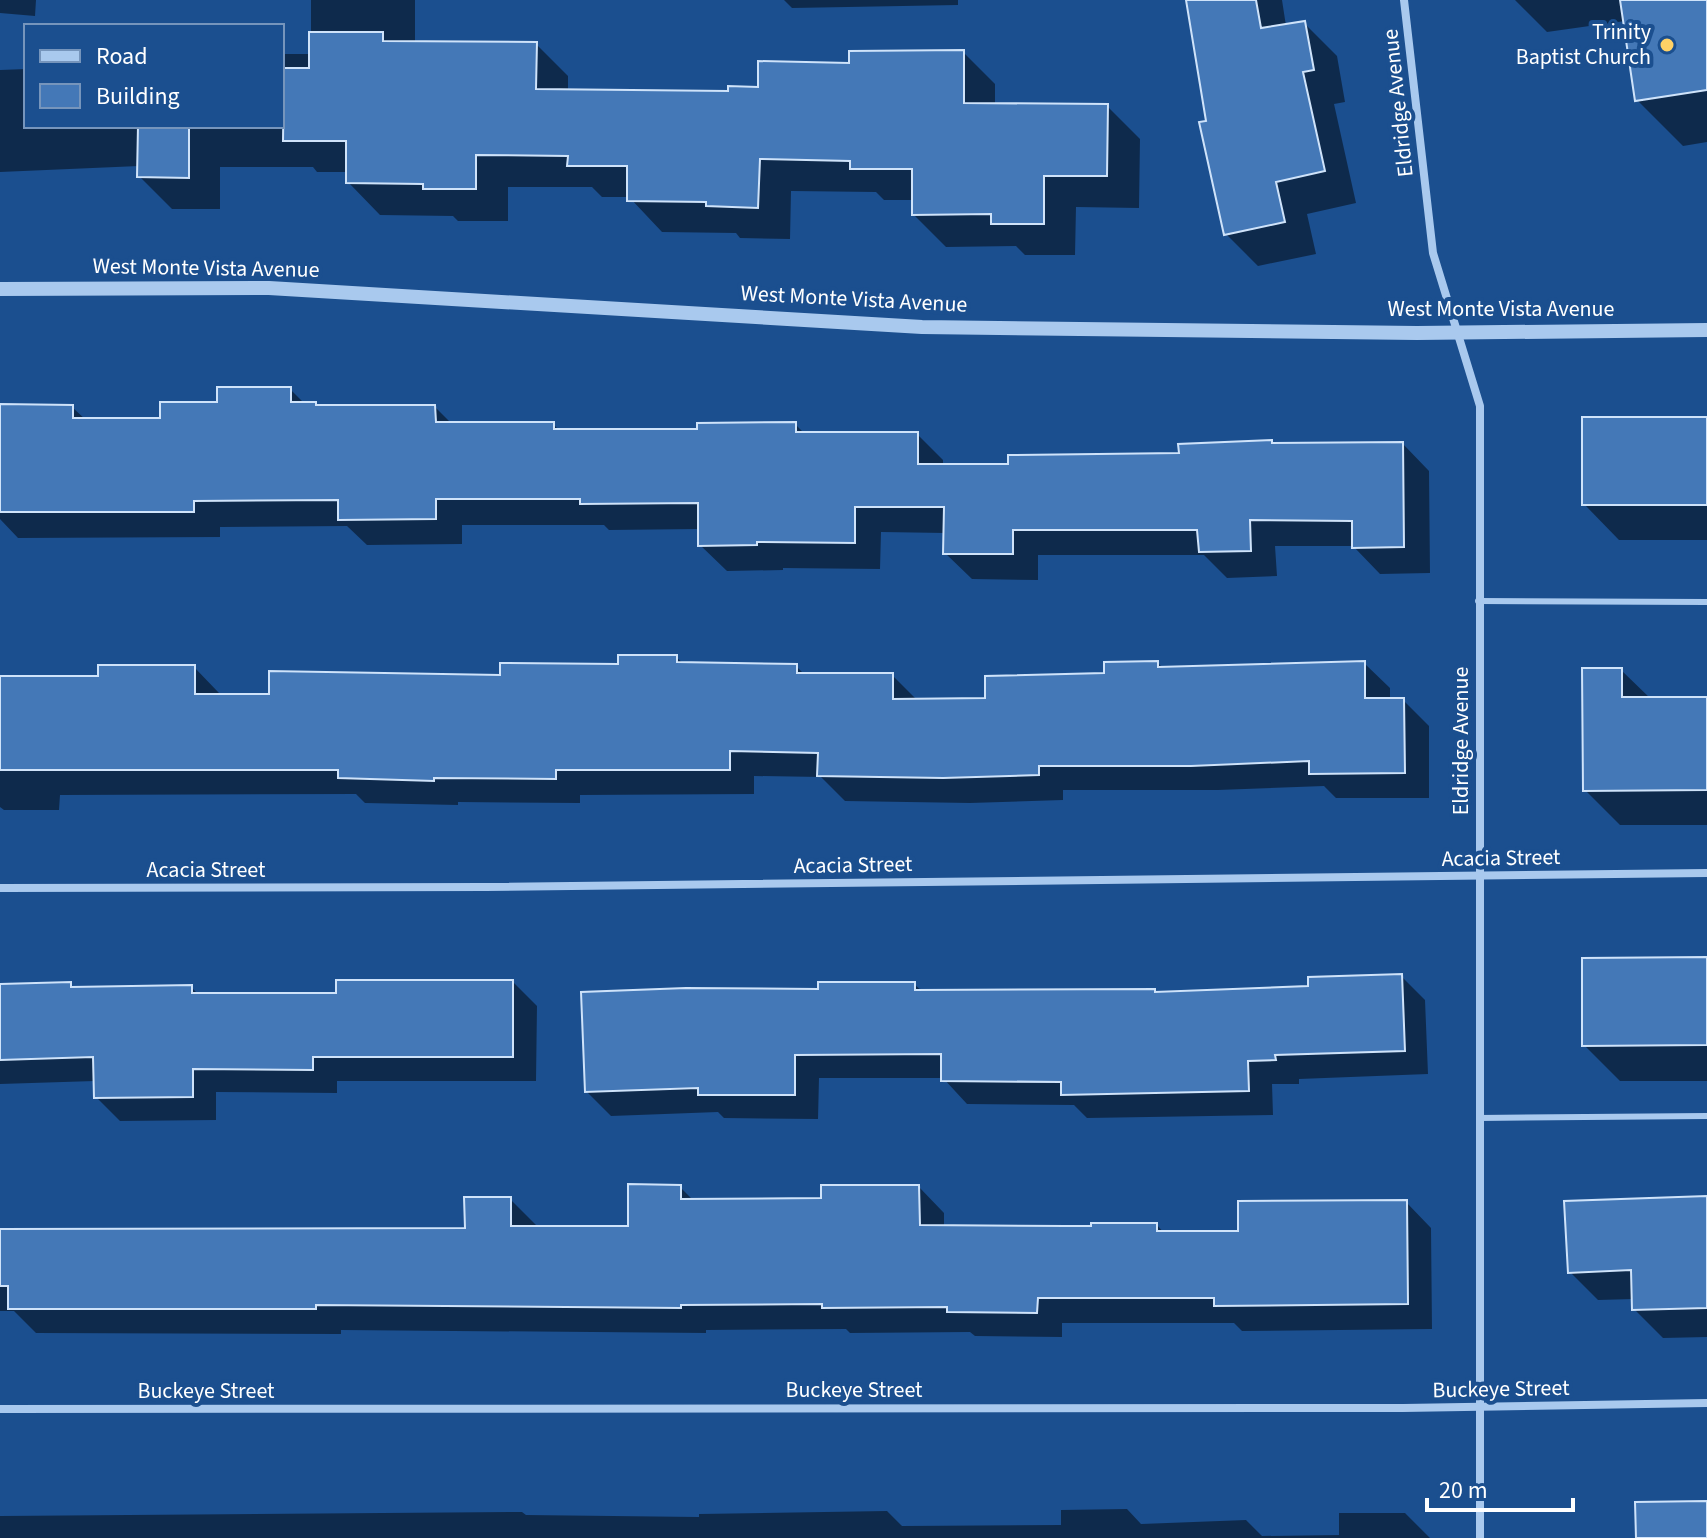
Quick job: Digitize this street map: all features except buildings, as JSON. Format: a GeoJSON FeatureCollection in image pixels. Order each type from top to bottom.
{"type":"FeatureCollection","features":[{"type":"Feature","properties":{"kind":"street","name":"Eldridge Avenue"},"geometry":{"type":"LineString","coordinates":[[1404,0],[1433,253],[1480,406],[1480,1538]]}},
{"type":"Feature","properties":{"kind":"street","name":"West Monte Vista Avenue"},"geometry":{"type":"LineString","coordinates":[[0,289],[269,288],[922,327],[1457,332],[1707,330]]}},
{"type":"Feature","properties":{"kind":"street","name":"Acacia Street"},"geometry":{"type":"LineString","coordinates":[[0,888],[486,887],[1707,873]]}},
{"type":"Feature","properties":{"kind":"street","name":"Buckeye Street"},"geometry":{"type":"LineString","coordinates":[[0,1409],[1480,1407],[1707,1403]]}},
{"type":"Feature","properties":{"kind":"lane"},"geometry":{"type":"LineString","coordinates":[[1478,601],[1707,602]]}},
{"type":"Feature","properties":{"kind":"lane"},"geometry":{"type":"LineString","coordinates":[[1479,1118],[1707,1116]]}},
{"type":"Feature","properties":{"kind":"place","name":"Trinity Baptist Church"},"geometry":{"type":"Point","coordinates":[1667,45]}}]}
